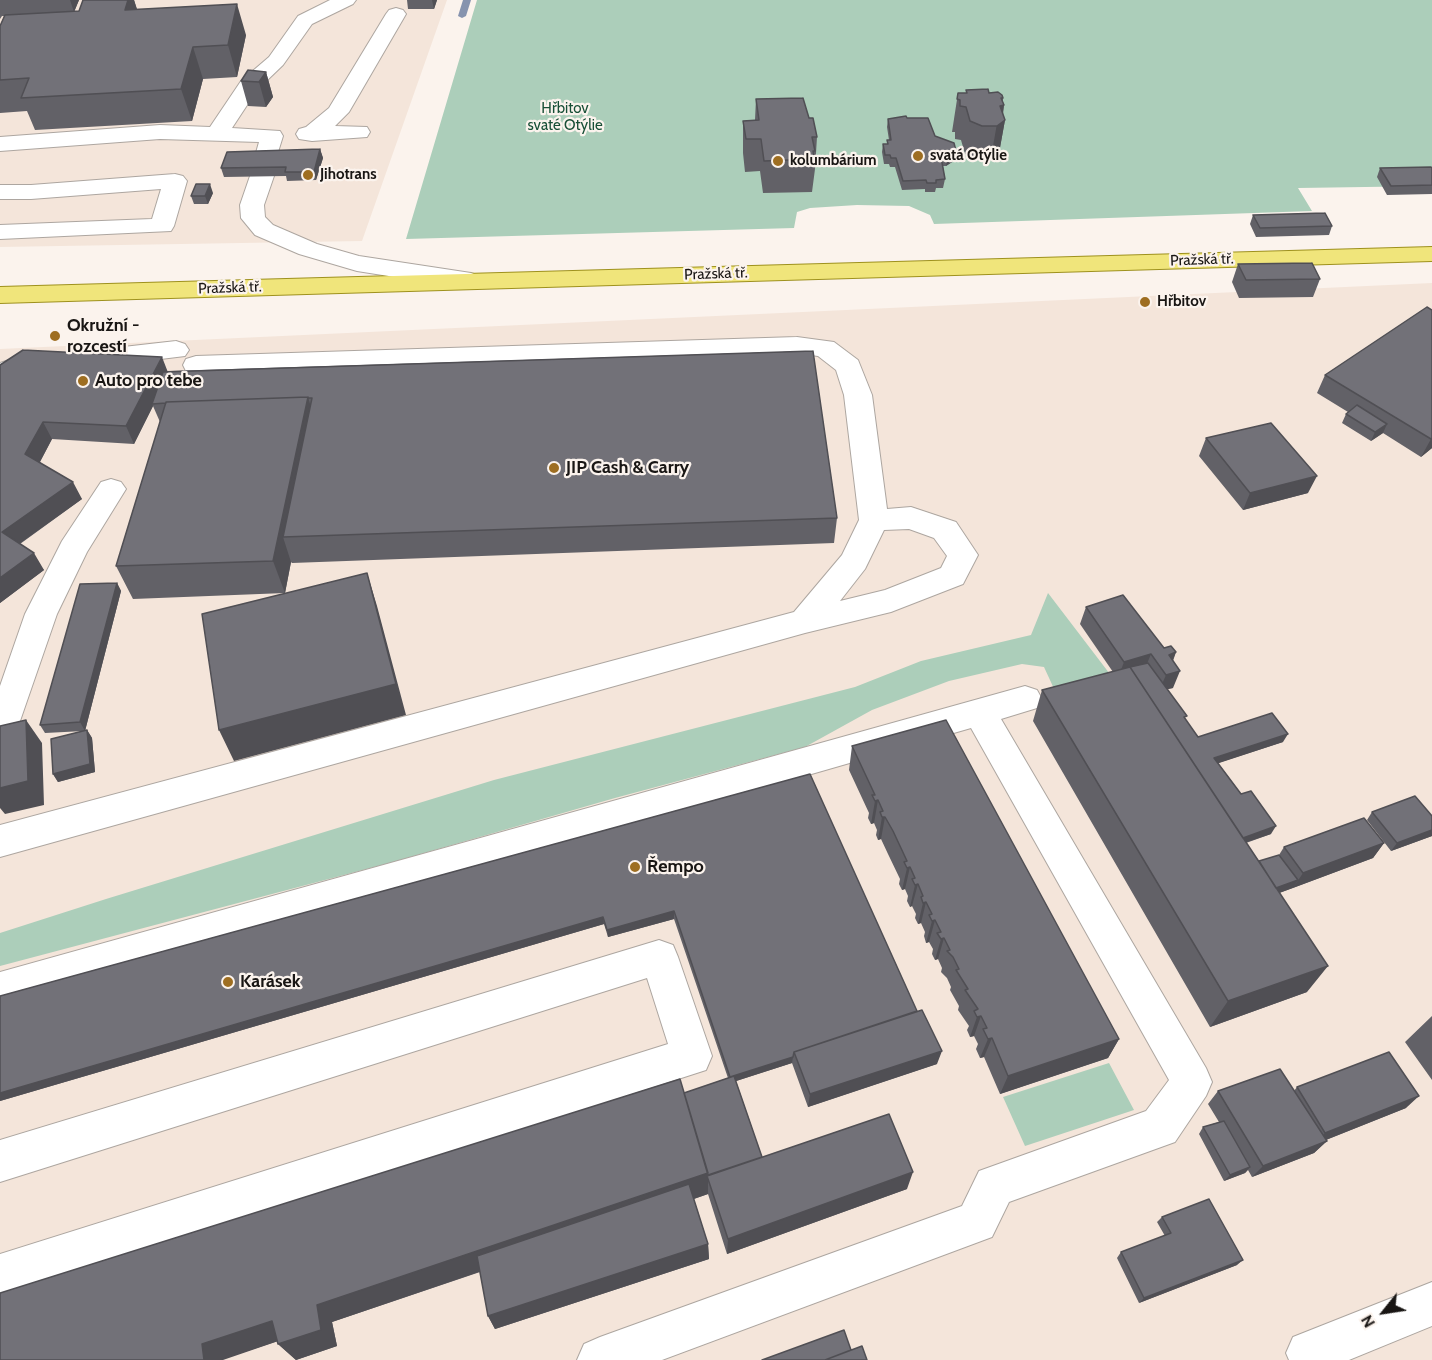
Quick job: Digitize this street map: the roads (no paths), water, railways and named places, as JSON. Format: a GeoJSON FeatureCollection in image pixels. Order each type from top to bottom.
{"type":"FeatureCollection","features":[{"type":"Feature","properties":{"kind":"main road","name":"Pražská tř."},"geometry":{"type":"LineString","coordinates":[[0,295],[1432,254]]}},
{"type":"Feature","properties":{"kind":"main road"},"geometry":{"type":"LineString","coordinates":[[0,290],[33,293]]}},
{"type":"Feature","properties":{"kind":"lane"},"geometry":{"type":"LineString","coordinates":[[216,134],[249,86],[276,61],[305,20],[346,0]]}},
{"type":"Feature","properties":{"kind":"lane"},"geometry":{"type":"LineString","coordinates":[[312,134],[338,112],[396,14]]}},
{"type":"Feature","properties":{"kind":"lane"},"geometry":{"type":"LineString","coordinates":[[0,144],[160,132],[272,136],[359,132]]}},
{"type":"Feature","properties":{"kind":"lane"},"geometry":{"type":"LineString","coordinates":[[272,136],[252,205],[253,218],[264,230],[308,249],[357,262],[471,281]]}},
{"type":"Feature","properties":{"kind":"lane"},"geometry":{"type":"LineString","coordinates":[[0,192],[31,192],[175,181],[162,226],[0,232]]}},
{"type":"Feature","properties":{"kind":"lane"},"geometry":{"type":"LineString","coordinates":[[0,374],[9,369],[186,358],[797,345],[825,348],[848,366],[858,395],[874,520],[854,561],[805,621]]}},
{"type":"Feature","properties":{"kind":"lane"},"geometry":{"type":"LineString","coordinates":[[0,717],[8,711],[41,614],[73,549],[111,489]]}},
{"type":"Feature","properties":{"kind":"lane"},"geometry":{"type":"LineString","coordinates":[[0,841],[805,621],[891,600],[952,576],[963,555],[945,530],[911,518],[874,520]]}},
{"type":"Feature","properties":{"kind":"lane"},"geometry":{"type":"LineString","coordinates":[[0,990],[1025,699]]}},
{"type":"Feature","properties":{"kind":"lane"},"geometry":{"type":"LineString","coordinates":[[600,1360],[977,1222],[994,1186],[1160,1127],[1192,1082],[979,712]]}},
{"type":"Feature","properties":{"kind":"lane"},"geometry":{"type":"LineString","coordinates":[[0,1161],[659,957],[692,1056],[0,1276]]}},
{"type":"Feature","properties":{"kind":"lane"},"geometry":{"type":"LineString","coordinates":[[1313,1360],[1309,1353],[1432,1304]]}},
{"type":"Feature","properties":{"kind":"waterway"},"geometry":{"type":"LineString","coordinates":[[462,16],[467,0]]}},
{"type":"Feature","properties":{"kind":"place","name":"svatá Otýlie"},"geometry":{"type":"Point","coordinates":[918,156]}},
{"type":"Feature","properties":{"kind":"place","name":"kolumbárium"},"geometry":{"type":"Point","coordinates":[778,161]}},
{"type":"Feature","properties":{"kind":"place","name":"Jihotrans"},"geometry":{"type":"Point","coordinates":[308,175]}},
{"type":"Feature","properties":{"kind":"place","name":"Hřbitov"},"geometry":{"type":"Point","coordinates":[1145,302]}},
{"type":"Feature","properties":{"kind":"place","name":"Okružní - rozcestí"},"geometry":{"type":"Point","coordinates":[55,336]}},
{"type":"Feature","properties":{"kind":"place","name":"Auto pro tebe"},"geometry":{"type":"Point","coordinates":[83,381]}},
{"type":"Feature","properties":{"kind":"place","name":"JIP Cash & Carry"},"geometry":{"type":"Point","coordinates":[554,468]}},
{"type":"Feature","properties":{"kind":"place","name":"Řempo"},"geometry":{"type":"Point","coordinates":[635,867]}},
{"type":"Feature","properties":{"kind":"place","name":"Karásek"},"geometry":{"type":"Point","coordinates":[228,982]}},
{"type":"Feature","properties":{"kind":"park label","name":"Hřbitov svaté Otýlie"},"geometry":{"type":"Point","coordinates":[565,118]}}]}
